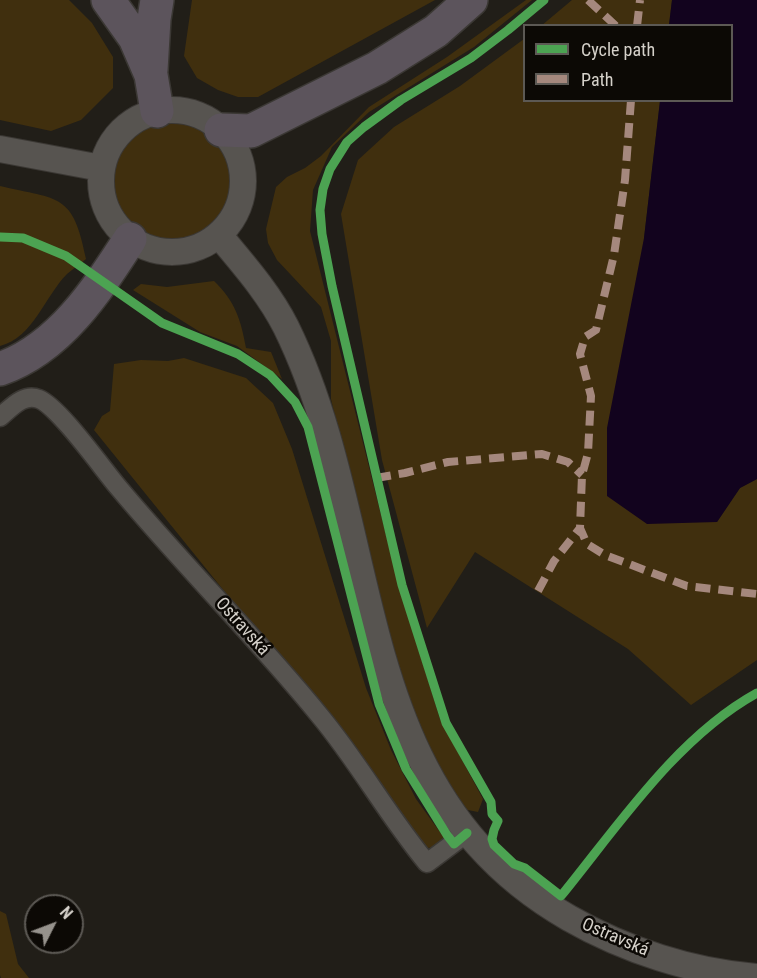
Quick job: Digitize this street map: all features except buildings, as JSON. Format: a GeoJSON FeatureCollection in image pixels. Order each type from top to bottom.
{"type":"FeatureCollection","features":[{"type":"Feature","properties":{"kind":"highway"},"geometry":{"type":"LineString","coordinates":[[108,0],[135,38],[151,75]]}},
{"type":"Feature","properties":{"kind":"highway"},"geometry":{"type":"LineString","coordinates":[[157,0],[151,75],[157,111]]}},
{"type":"Feature","properties":{"kind":"highway"},"geometry":{"type":"LineString","coordinates":[[221,130],[251,131],[367,74],[436,31],[471,0]]}},
{"type":"Feature","properties":{"kind":"highway"},"geometry":{"type":"LineString","coordinates":[[0,369],[23,359],[47,342],[86,304],[130,239]]}},
{"type":"Feature","properties":{"kind":"main road"},"geometry":{"type":"LineString","coordinates":[[177,110],[196,114],[221,130],[236,151],[243,177],[243,190],[228,226],[219,235],[201,247],[180,252],[159,252],[130,239],[120,231],[105,208],[101,188],[101,168],[108,148],[121,131],[138,118],[157,111],[177,110]]}},
{"type":"Feature","properties":{"kind":"main road"},"geometry":{"type":"LineString","coordinates":[[0,149],[101,168]]}},
{"type":"Feature","properties":{"kind":"main road","name":"Ostravská"},"geometry":{"type":"LineString","coordinates":[[219,235],[265,291],[285,325],[302,363],[329,442],[389,679],[402,718],[429,776],[467,833],[500,869],[520,886],[597,934],[635,949],[710,970],[757,976]]}},
{"type":"Feature","properties":{"kind":"street","name":"Ostravská"},"geometry":{"type":"LineString","coordinates":[[0,417],[21,400],[34,398],[46,403],[72,430],[119,488],[320,715],[403,834],[427,863],[467,833]]}},
{"type":"Feature","properties":{"kind":"shaded area"},"geometry":{"type":"Polygon","coordinates":[[[0,0],[69,0],[92,23],[113,57],[113,88],[81,120],[51,131],[0,120],[0,0]]]}},
{"type":"Feature","properties":{"kind":"shaded area"},"geometry":{"type":"Polygon","coordinates":[[[192,0],[435,0],[258,97],[238,97],[218,90],[197,78],[184,56],[192,0]]]}},
{"type":"Feature","properties":{"kind":"shaded area"},"geometry":{"type":"Polygon","coordinates":[[[526,0],[532,0],[474,47],[369,112],[332,147],[313,190],[310,231],[398,583],[440,719],[483,799],[478,812],[463,809],[414,723],[372,573],[331,399],[331,341],[321,307],[277,260],[268,243],[266,229],[276,187],[287,177],[305,168],[321,156],[369,107],[447,57],[526,0]]]}},
{"type":"Feature","properties":{"kind":"shaded area"},"geometry":{"type":"Polygon","coordinates":[[[572,0],[672,0],[669,24],[543,24],[572,0]]]}},
{"type":"Feature","properties":{"kind":"shaded area"},"geometry":{"type":"Polygon","coordinates":[[[672,0],[757,0],[757,479],[740,488],[717,522],[647,524],[607,496],[607,428],[644,238],[660,102],[733,102],[733,24],[669,24],[672,0]]]}},
{"type":"Feature","properties":{"kind":"shaded area"},"geometry":{"type":"Polygon","coordinates":[[[523,40],[523,102],[660,102],[644,238],[717,522],[740,488],[757,479],[757,660],[691,705],[628,649],[475,552],[427,628],[382,460],[341,214],[358,160],[394,127],[460,86],[523,40]]]}},
{"type":"Feature","properties":{"kind":"shaded area"},"geometry":{"type":"Polygon","coordinates":[[[170,120],[194,125],[214,138],[227,158],[232,182],[227,206],[214,226],[194,239],[170,244],[146,239],[126,226],[113,206],[108,182],[113,158],[126,138],[146,125],[170,120]]]}},
{"type":"Feature","properties":{"kind":"shaded area"},"geometry":{"type":"Polygon","coordinates":[[[0,186],[37,194],[61,203],[76,222],[86,259],[59,283],[30,326],[11,342],[0,346],[0,186]]]}},
{"type":"Feature","properties":{"kind":"shaded area"},"geometry":{"type":"Polygon","coordinates":[[[214,281],[227,296],[236,312],[246,348],[271,352],[282,379],[237,346],[200,332],[133,290],[141,284],[167,287],[214,281]]]}},
{"type":"Feature","properties":{"kind":"shaded area"},"geometry":{"type":"Polygon","coordinates":[[[184,358],[246,378],[273,403],[292,449],[366,688],[391,750],[416,799],[445,839],[437,847],[427,848],[416,840],[354,746],[324,706],[233,602],[94,430],[102,416],[110,411],[114,364],[184,358]]]}},
{"type":"Feature","properties":{"kind":"shaded area"},"geometry":{"type":"Polygon","coordinates":[[[0,911],[6,914],[18,964],[29,978],[1,978],[0,911]]]}},
{"type":"Feature","properties":{"kind":"marked path"},"geometry":{"type":"LineString","coordinates":[[588,0],[614,24]]}},
{"type":"Feature","properties":{"kind":"marked path"},"geometry":{"type":"LineString","coordinates":[[637,24],[640,0]]}},
{"type":"Feature","properties":{"kind":"marked path"},"geometry":{"type":"LineString","coordinates":[[631,102],[625,180],[614,255],[596,330],[585,337],[580,354],[591,396],[588,453],[582,475],[580,528],[587,544],[605,555],[687,586],[757,594]]}},
{"type":"Feature","properties":{"kind":"marked path"},"geometry":{"type":"LineString","coordinates":[[376,478],[448,462],[542,454],[568,462],[582,475]]}},
{"type":"Feature","properties":{"kind":"marked path"},"geometry":{"type":"LineString","coordinates":[[538,591],[554,561],[580,528]]}},
{"type":"Feature","properties":{"kind":"cycle path"},"geometry":{"type":"LineString","coordinates":[[544,0],[471,58],[401,100],[364,127],[347,142],[330,169],[323,189],[320,210],[322,234],[332,286],[402,585],[446,723],[491,802],[492,814],[498,821],[492,839],[494,845],[514,864],[525,868],[561,896],[650,785],[675,758],[728,711],[757,693]]}},
{"type":"Feature","properties":{"kind":"cycle path"},"geometry":{"type":"LineString","coordinates":[[0,237],[23,238],[66,256],[162,323],[238,354],[270,375],[295,402],[308,427],[379,704],[406,769],[447,835],[454,844],[467,833]]}}]}
